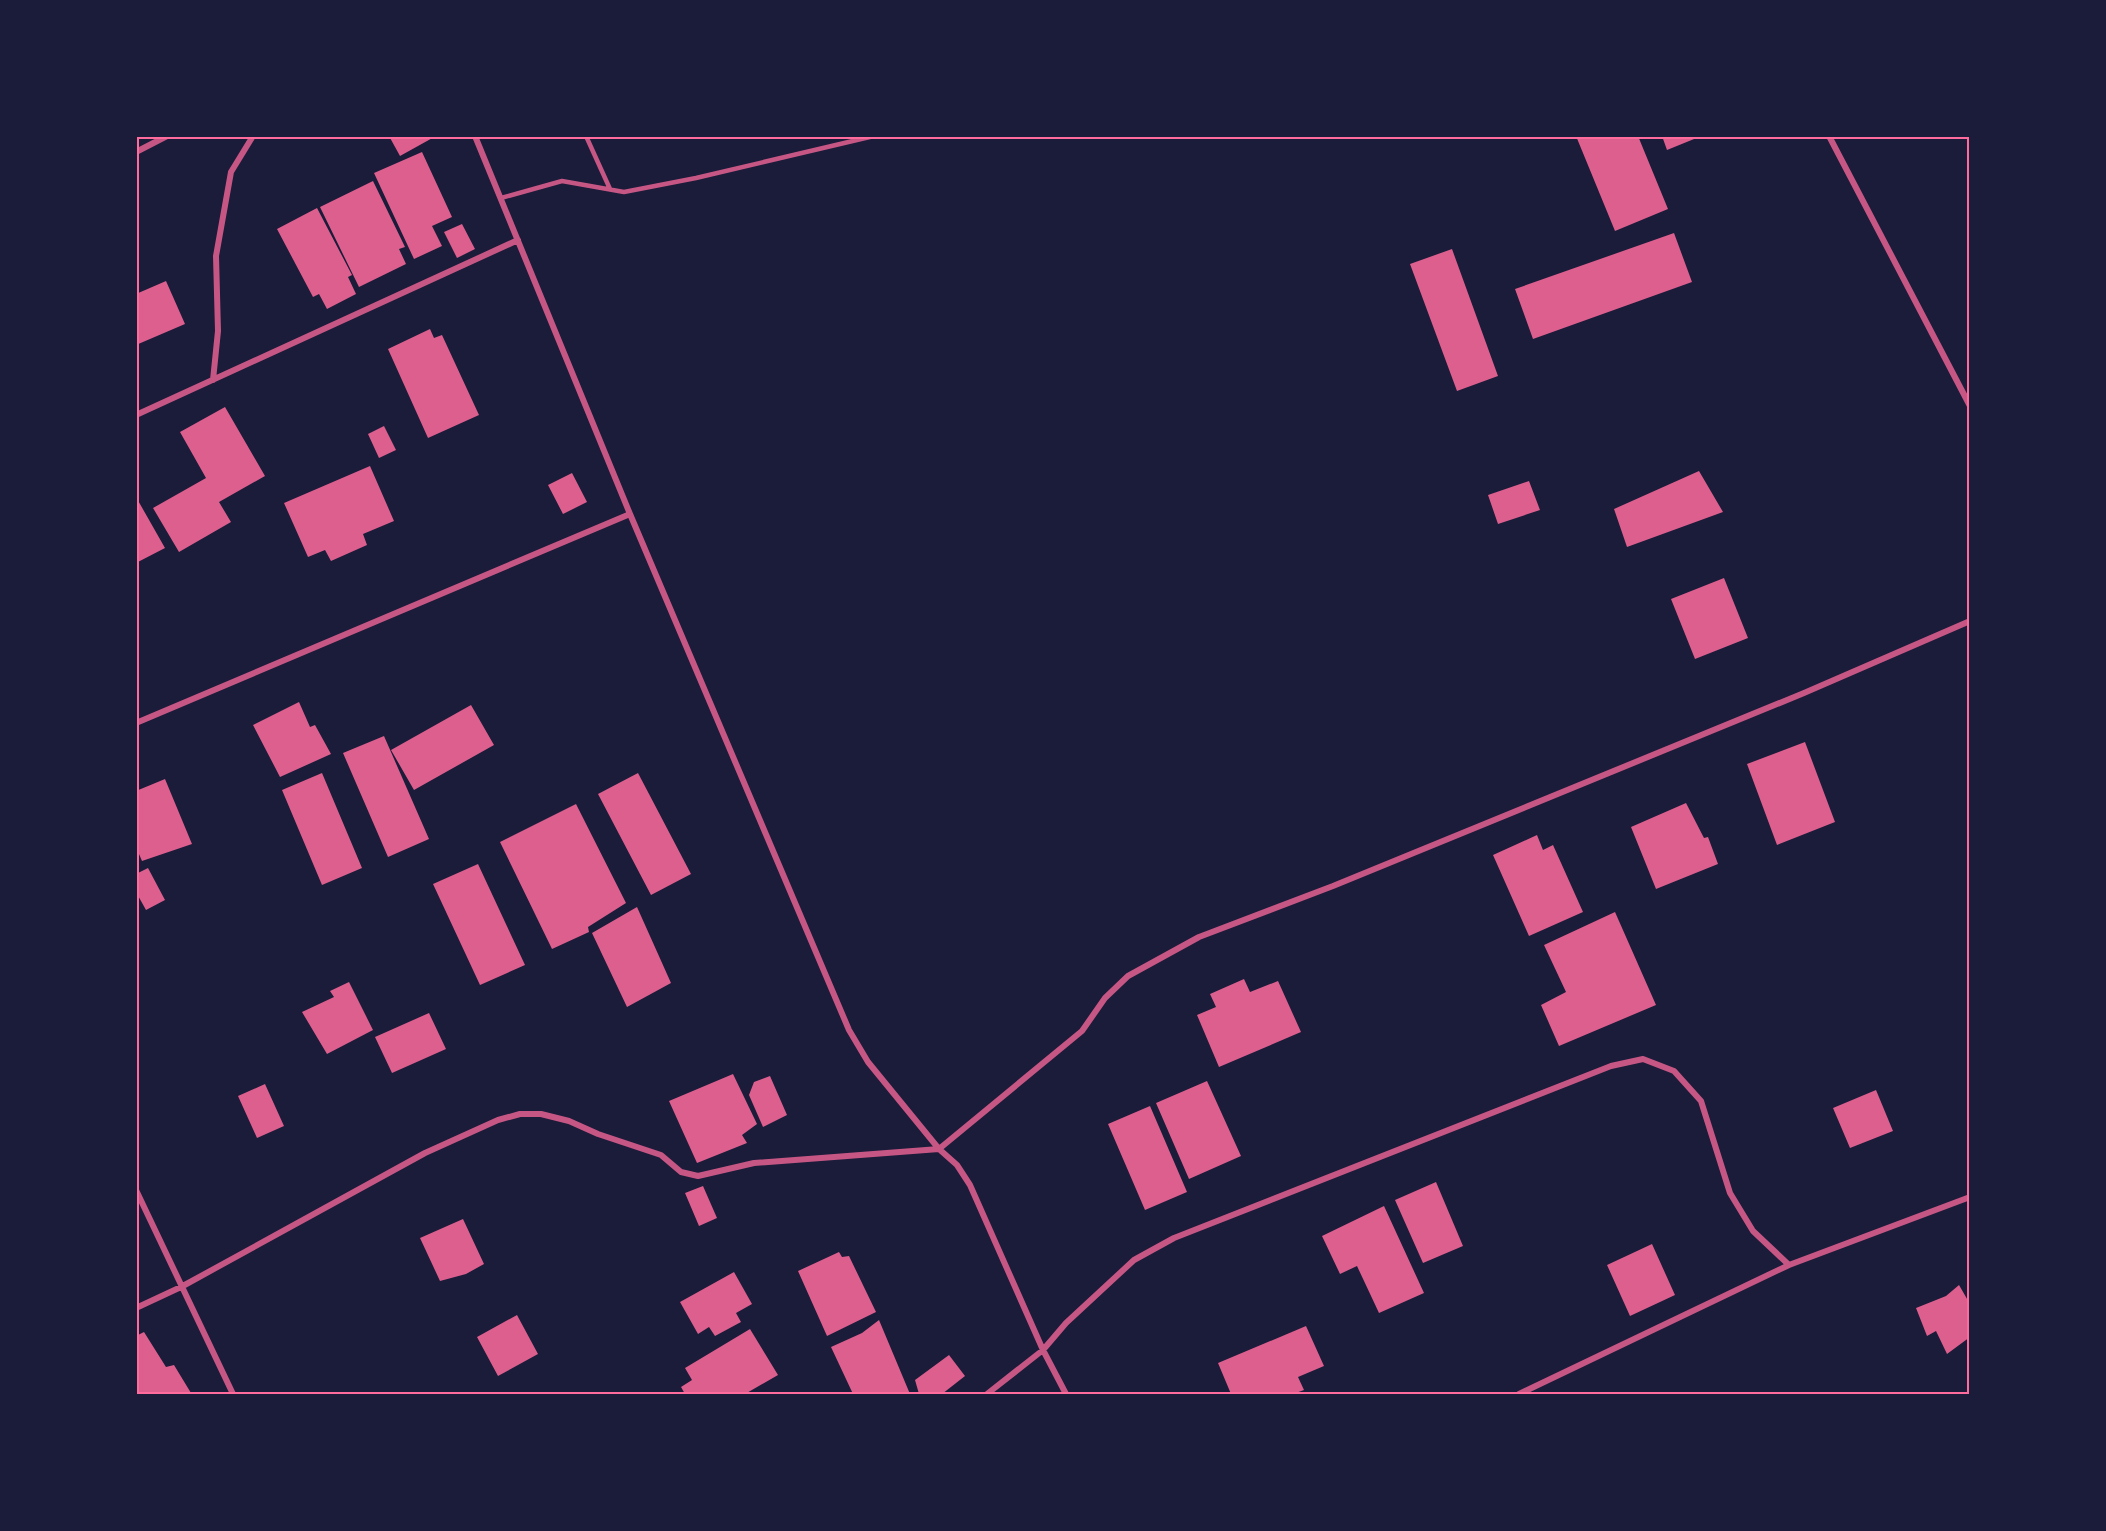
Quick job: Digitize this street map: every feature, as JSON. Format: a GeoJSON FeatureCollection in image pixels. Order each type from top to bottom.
{"type":"FeatureCollection","features":[{"type":"Feature","properties":{"kind":"street"},"geometry":{"type":"LineString","coordinates":[[136,152],[167,136]]}},
{"type":"Feature","properties":{"kind":"street"},"geometry":{"type":"LineString","coordinates":[[213,380],[218,331],[216,256],[231,172],[253,136]]}},
{"type":"Feature","properties":{"kind":"street"},"geometry":{"type":"LineString","coordinates":[[475,136],[630,514],[849,1030],[868,1062],[939,1149],[957,1165],[970,1185],[1043,1350],[1066,1395]]}},
{"type":"Feature","properties":{"kind":"street"},"geometry":{"type":"LineString","coordinates":[[1829,136],[1970,406]]}},
{"type":"Feature","properties":{"kind":"street"},"geometry":{"type":"LineString","coordinates":[[136,415],[518,240]]}},
{"type":"Feature","properties":{"kind":"street"},"geometry":{"type":"LineString","coordinates":[[136,723],[630,514]]}},
{"type":"Feature","properties":{"kind":"street"},"geometry":{"type":"LineString","coordinates":[[136,1308],[182,1287],[425,1153],[498,1120],[520,1114],[541,1114],[568,1121],[598,1134],[661,1155],[681,1172],[698,1176],[754,1163],[939,1149],[1082,1031],[1105,998],[1128,976],[1199,937],[1333,886],[1793,698],[1970,621]]}},
{"type":"Feature","properties":{"kind":"street"},"geometry":{"type":"LineString","coordinates":[[987,1395],[1043,1350],[1066,1323],[1134,1260],[1174,1238],[1611,1066],[1643,1059],[1674,1071],[1701,1101],[1730,1193],[1753,1231],[1789,1265]]}},
{"type":"Feature","properties":{"kind":"street"},"geometry":{"type":"LineString","coordinates":[[136,1190],[233,1395]]}},
{"type":"Feature","properties":{"kind":"street"},"geometry":{"type":"LineString","coordinates":[[1519,1395],[1789,1265],[1970,1197]]}},
{"type":"Feature","properties":{"kind":"lane"},"geometry":{"type":"LineString","coordinates":[[586,136],[610,189]]}},
{"type":"Feature","properties":{"kind":"lane"},"geometry":{"type":"LineString","coordinates":[[501,198],[562,181],[624,192],[696,178],[874,136]]}},
{"type":"Feature","properties":{"kind":"building"},"geometry":{"type":"Polygon","coordinates":[[[389,136],[436,136],[400,156],[389,136]]]}},
{"type":"Feature","properties":{"kind":"building"},"geometry":{"type":"Polygon","coordinates":[[[1576,136],[1638,136],[1668,209],[1615,231],[1576,136]]]}},
{"type":"Feature","properties":{"kind":"building"},"geometry":{"type":"Polygon","coordinates":[[[1662,136],[1699,136],[1699,137],[1667,150],[1662,136]]]}},
{"type":"Feature","properties":{"kind":"building"},"geometry":{"type":"Polygon","coordinates":[[[422,152],[452,217],[432,226],[442,246],[414,259],[374,173],[422,152]]]}},
{"type":"Feature","properties":{"kind":"building"},"geometry":{"type":"Polygon","coordinates":[[[373,181],[405,247],[399,249],[406,264],[359,287],[320,207],[373,181]]]}},
{"type":"Feature","properties":{"kind":"building"},"geometry":{"type":"Polygon","coordinates":[[[317,208],[352,275],[348,277],[356,294],[327,309],[319,294],[313,297],[277,229],[317,208]]]}},
{"type":"Feature","properties":{"kind":"building"},"geometry":{"type":"Polygon","coordinates":[[[462,224],[475,249],[457,258],[444,232],[462,224]]]}},
{"type":"Feature","properties":{"kind":"building"},"geometry":{"type":"Polygon","coordinates":[[[1674,233],[1692,282],[1533,339],[1515,289],[1674,233]]]}},
{"type":"Feature","properties":{"kind":"building"},"geometry":{"type":"Polygon","coordinates":[[[1452,249],[1498,376],[1457,391],[1410,264],[1452,249]]]}},
{"type":"Feature","properties":{"kind":"building"},"geometry":{"type":"Polygon","coordinates":[[[166,281],[185,324],[136,345],[136,294],[166,281]]]}},
{"type":"Feature","properties":{"kind":"building"},"geometry":{"type":"Polygon","coordinates":[[[430,329],[434,338],[442,335],[479,415],[428,438],[388,349],[430,329]]]}},
{"type":"Feature","properties":{"kind":"building"},"geometry":{"type":"Polygon","coordinates":[[[225,407],[265,476],[219,502],[231,522],[179,552],[153,508],[206,478],[180,432],[225,407]]]}},
{"type":"Feature","properties":{"kind":"building"},"geometry":{"type":"Polygon","coordinates":[[[384,426],[396,450],[379,458],[368,434],[384,426]]]}},
{"type":"Feature","properties":{"kind":"building"},"geometry":{"type":"Polygon","coordinates":[[[370,466],[394,521],[363,534],[367,545],[331,561],[325,550],[308,557],[284,503],[370,466]]]}},
{"type":"Feature","properties":{"kind":"building"},"geometry":{"type":"Polygon","coordinates":[[[1699,471],[1723,512],[1627,547],[1614,509],[1699,471]]]}},
{"type":"Feature","properties":{"kind":"building"},"geometry":{"type":"Polygon","coordinates":[[[572,473],[587,502],[563,514],[548,485],[572,473]]]}},
{"type":"Feature","properties":{"kind":"building"},"geometry":{"type":"Polygon","coordinates":[[[1529,481],[1540,510],[1498,524],[1488,495],[1529,481]]]}},
{"type":"Feature","properties":{"kind":"building"},"geometry":{"type":"Polygon","coordinates":[[[136,497],[165,548],[136,563],[136,497]]]}},
{"type":"Feature","properties":{"kind":"building"},"geometry":{"type":"Polygon","coordinates":[[[1724,578],[1748,638],[1695,659],[1671,599],[1724,578]]]}},
{"type":"Feature","properties":{"kind":"building"},"geometry":{"type":"Polygon","coordinates":[[[299,702],[310,727],[315,725],[331,754],[280,777],[253,725],[299,702]]]}},
{"type":"Feature","properties":{"kind":"building"},"geometry":{"type":"Polygon","coordinates":[[[471,705],[494,745],[414,790],[391,750],[471,705]]]}},
{"type":"Feature","properties":{"kind":"building"},"geometry":{"type":"Polygon","coordinates":[[[384,736],[429,839],[388,857],[343,753],[384,736]]]}},
{"type":"Feature","properties":{"kind":"building"},"geometry":{"type":"Polygon","coordinates":[[[1805,742],[1835,822],[1777,845],[1747,764],[1805,742]]]}},
{"type":"Feature","properties":{"kind":"building"},"geometry":{"type":"Polygon","coordinates":[[[322,773],[362,868],[322,885],[282,790],[322,773]]]}},
{"type":"Feature","properties":{"kind":"building"},"geometry":{"type":"Polygon","coordinates":[[[638,773],[691,874],[651,895],[598,794],[638,773]]]}},
{"type":"Feature","properties":{"kind":"building"},"geometry":{"type":"Polygon","coordinates":[[[165,779],[192,844],[142,861],[136,847],[136,791],[165,779]]]}},
{"type":"Feature","properties":{"kind":"building"},"geometry":{"type":"Polygon","coordinates":[[[1686,803],[1704,838],[1708,837],[1718,864],[1656,889],[1631,827],[1686,803]]]}},
{"type":"Feature","properties":{"kind":"building"},"geometry":{"type":"Polygon","coordinates":[[[576,804],[626,903],[588,927],[589,932],[552,949],[500,842],[576,804]]]}},
{"type":"Feature","properties":{"kind":"building"},"geometry":{"type":"Polygon","coordinates":[[[1537,835],[1543,850],[1553,845],[1583,912],[1529,936],[1493,855],[1537,835]]]}},
{"type":"Feature","properties":{"kind":"building"},"geometry":{"type":"Polygon","coordinates":[[[478,864],[525,965],[480,985],[433,884],[478,864]]]}},
{"type":"Feature","properties":{"kind":"building"},"geometry":{"type":"Polygon","coordinates":[[[148,868],[165,900],[146,910],[136,892],[136,874],[148,868]]]}},
{"type":"Feature","properties":{"kind":"building"},"geometry":{"type":"Polygon","coordinates":[[[637,907],[671,983],[627,1007],[592,933],[637,907]]]}},
{"type":"Feature","properties":{"kind":"building"},"geometry":{"type":"Polygon","coordinates":[[[1615,912],[1656,1005],[1559,1046],[1541,1005],[1566,992],[1544,945],[1615,912]]]}},
{"type":"Feature","properties":{"kind":"building"},"geometry":{"type":"Polygon","coordinates":[[[1244,979],[1250,992],[1278,981],[1301,1032],[1219,1067],[1197,1015],[1216,1007],[1210,994],[1244,979]]]}},
{"type":"Feature","properties":{"kind":"building"},"geometry":{"type":"Polygon","coordinates":[[[349,982],[373,1030],[327,1054],[302,1012],[334,997],[330,991],[349,982]]]}},
{"type":"Feature","properties":{"kind":"building"},"geometry":{"type":"Polygon","coordinates":[[[429,1013],[446,1049],[392,1073],[375,1037],[429,1013]]]}},
{"type":"Feature","properties":{"kind":"building"},"geometry":{"type":"Polygon","coordinates":[[[733,1074],[757,1124],[742,1135],[747,1143],[697,1163],[669,1101],[733,1074]]]}},
{"type":"Feature","properties":{"kind":"building"},"geometry":{"type":"Polygon","coordinates":[[[770,1076],[787,1115],[763,1127],[749,1095],[754,1082],[770,1076]]]}},
{"type":"Feature","properties":{"kind":"building"},"geometry":{"type":"Polygon","coordinates":[[[1207,1081],[1241,1156],[1189,1179],[1156,1103],[1207,1081]]]}},
{"type":"Feature","properties":{"kind":"building"},"geometry":{"type":"Polygon","coordinates":[[[265,1084],[284,1126],[257,1138],[238,1096],[265,1084]]]}},
{"type":"Feature","properties":{"kind":"building"},"geometry":{"type":"Polygon","coordinates":[[[1876,1090],[1893,1131],[1850,1148],[1833,1108],[1876,1090]]]}},
{"type":"Feature","properties":{"kind":"building"},"geometry":{"type":"Polygon","coordinates":[[[1150,1106],[1187,1192],[1145,1210],[1108,1124],[1150,1106]]]}},
{"type":"Feature","properties":{"kind":"building"},"geometry":{"type":"Polygon","coordinates":[[[1436,1182],[1463,1246],[1423,1263],[1395,1200],[1436,1182]]]}},
{"type":"Feature","properties":{"kind":"building"},"geometry":{"type":"Polygon","coordinates":[[[703,1186],[717,1218],[699,1226],[685,1193],[703,1186]]]}},
{"type":"Feature","properties":{"kind":"building"},"geometry":{"type":"Polygon","coordinates":[[[1384,1206],[1424,1293],[1379,1313],[1357,1266],[1340,1274],[1322,1236],[1384,1206]]]}},
{"type":"Feature","properties":{"kind":"building"},"geometry":{"type":"Polygon","coordinates":[[[463,1219],[484,1264],[466,1274],[440,1281],[420,1238],[463,1219]]]}},
{"type":"Feature","properties":{"kind":"building"},"geometry":{"type":"Polygon","coordinates":[[[1652,1244],[1675,1295],[1630,1316],[1607,1265],[1652,1244]]]}},
{"type":"Feature","properties":{"kind":"building"},"geometry":{"type":"Polygon","coordinates":[[[839,1252],[842,1257],[849,1256],[876,1312],[827,1336],[798,1271],[839,1252]]]}},
{"type":"Feature","properties":{"kind":"building"},"geometry":{"type":"Polygon","coordinates":[[[734,1272],[752,1304],[736,1313],[741,1322],[715,1336],[709,1327],[698,1334],[680,1302],[734,1272]]]}},
{"type":"Feature","properties":{"kind":"building"},"geometry":{"type":"Polygon","coordinates":[[[1959,1285],[1970,1304],[1970,1337],[1947,1354],[1936,1331],[1927,1336],[1916,1308],[1946,1296],[1959,1285]]]}},
{"type":"Feature","properties":{"kind":"building"},"geometry":{"type":"Polygon","coordinates":[[[517,1315],[538,1354],[498,1376],[477,1337],[517,1315]]]}},
{"type":"Feature","properties":{"kind":"building"},"geometry":{"type":"Polygon","coordinates":[[[879,1320],[910,1394],[853,1394],[831,1347],[862,1333],[879,1320]]]}},
{"type":"Feature","properties":{"kind":"building"},"geometry":{"type":"Polygon","coordinates":[[[1306,1326],[1324,1366],[1298,1377],[1304,1390],[1293,1394],[1231,1394],[1218,1363],[1306,1326]]]}},
{"type":"Feature","properties":{"kind":"building"},"geometry":{"type":"Polygon","coordinates":[[[750,1329],[778,1375],[745,1394],[685,1394],[681,1387],[692,1380],[685,1368],[750,1329]]]}},
{"type":"Feature","properties":{"kind":"building"},"geometry":{"type":"Polygon","coordinates":[[[144,1332],[166,1367],[174,1365],[190,1394],[136,1394],[136,1336],[144,1332]]]}},
{"type":"Feature","properties":{"kind":"building"},"geometry":{"type":"Polygon","coordinates":[[[949,1355],[965,1376],[942,1394],[919,1394],[915,1380],[949,1355]]]}}]}
